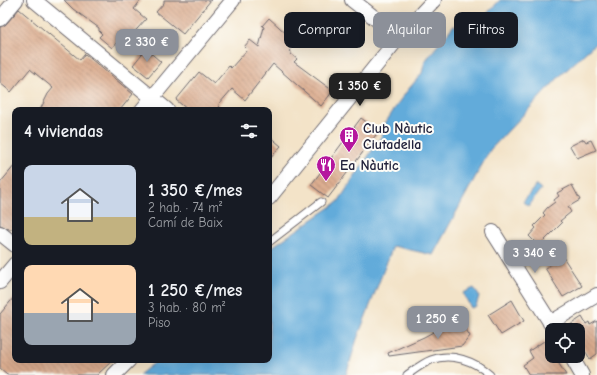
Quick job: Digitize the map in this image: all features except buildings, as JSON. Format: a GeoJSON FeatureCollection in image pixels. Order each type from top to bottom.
{"type":"FeatureCollection","features":[{"type":"Feature","properties":{"kind":"street"},"geometry":{"type":"LineString","coordinates":[[0,20],[16,0]]}},
{"type":"Feature","properties":{"kind":"street"},"geometry":{"type":"LineString","coordinates":[[34,0],[163,107]]}},
{"type":"Feature","properties":{"kind":"street"},"geometry":{"type":"LineString","coordinates":[[144,107],[233,0]]}},
{"type":"Feature","properties":{"kind":"street"},"geometry":{"type":"LineString","coordinates":[[352,0],[373,17]]}},
{"type":"Feature","properties":{"kind":"street"},"geometry":{"type":"LineString","coordinates":[[423,12],[434,0]]}},
{"type":"Feature","properties":{"kind":"street"},"geometry":{"type":"LineString","coordinates":[[272,194],[390,48]]}},
{"type":"Feature","properties":{"kind":"street"},"geometry":{"type":"LineString","coordinates":[[493,232],[550,323]]}},
{"type":"Feature","properties":{"kind":"street"},"geometry":{"type":"LineString","coordinates":[[0,233],[12,243]]}},
{"type":"Feature","properties":{"kind":"street"},"geometry":{"type":"LineString","coordinates":[[0,282],[12,268]]}},
{"type":"Feature","properties":{"kind":"street"},"geometry":{"type":"LineString","coordinates":[[558,323],[597,295]]}},
{"type":"Feature","properties":{"kind":"street"},"geometry":{"type":"LineString","coordinates":[[114,375],[127,363]]}},
{"type":"Feature","properties":{"kind":"street"},"geometry":{"type":"LineString","coordinates":[[575,363],[582,375]]}},
{"type":"Feature","properties":{"kind":"lane"},"geometry":{"type":"LineString","coordinates":[[272,240],[321,202]]}},
{"type":"Feature","properties":{"kind":"lane"},"geometry":{"type":"LineString","coordinates":[[407,375],[432,360],[459,357],[475,364],[490,375]]}},
{"type":"Feature","properties":{"kind":"water"},"geometry":{"type":"Polygon","coordinates":[[[500,0],[597,0],[597,42],[560,76],[490,150],[433,255],[393,246],[357,339],[346,375],[139,375],[154,363],[272,363],[272,247],[338,202],[383,134],[380,131],[403,96],[422,73],[425,61],[435,48],[446,48],[446,35],[454,25],[454,48],[518,48],[518,12],[489,12],[500,0]]]}},
{"type":"Feature","properties":{"kind":"water"},"geometry":{"type":"Polygon","coordinates":[[[536,185],[541,189],[528,206],[523,202],[536,185]]]}},
{"type":"Feature","properties":{"kind":"water"},"geometry":{"type":"Polygon","coordinates":[[[474,288],[479,296],[476,306],[471,308],[463,293],[474,288]]]}},
{"type":"Feature","properties":{"kind":"place","name":"Club Nàutic Ciutadella"},"geometry":{"type":"Point","coordinates":[349,153]}},
{"type":"Feature","properties":{"kind":"place","name":"Ea Nàutic"},"geometry":{"type":"Point","coordinates":[326,182]}}]}
